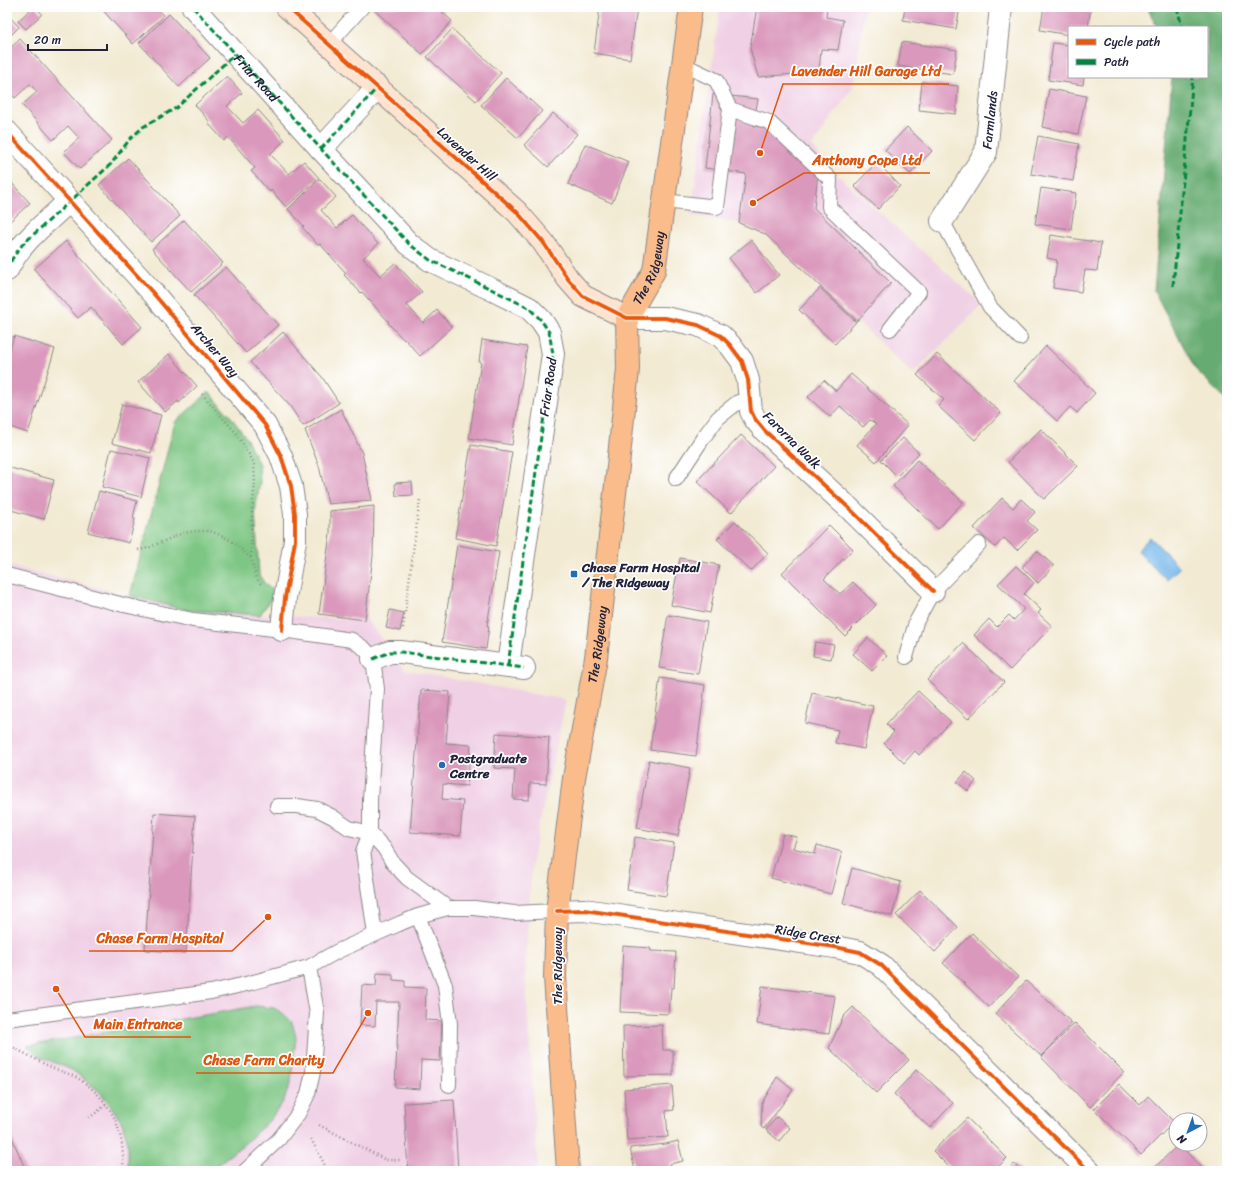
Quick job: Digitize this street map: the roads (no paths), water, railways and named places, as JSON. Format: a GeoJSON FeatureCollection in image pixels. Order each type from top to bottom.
{"type":"FeatureCollection","features":[{"type":"Feature","properties":{"kind":"main road","name":"The Ridgeway"},"geometry":{"type":"LineString","coordinates":[[568,1171],[555,977],[557,911],[574,778],[596,658],[628,369],[627,318],[654,271],[692,7]]}},
{"type":"Feature","properties":{"kind":"street","name":"Friar Road"},"geometry":{"type":"LineString","coordinates":[[193,7],[409,244],[430,260],[529,308],[541,320],[549,332],[553,354],[516,667],[400,652],[390,652],[373,659]]}},
{"type":"Feature","properties":{"kind":"street","name":"Lavender Hill"},"geometry":{"type":"LineString","coordinates":[[287,7],[517,212],[543,242],[568,279],[583,296],[627,318]]}},
{"type":"Feature","properties":{"kind":"street","name":"Farmlands"},"geometry":{"type":"LineString","coordinates":[[942,220],[986,152],[1001,7]]}},
{"type":"Feature","properties":{"kind":"street"},"geometry":{"type":"LineString","coordinates":[[321,149],[378,87]]}},
{"type":"Feature","properties":{"kind":"street","name":"Archer Way"},"geometry":{"type":"LineString","coordinates":[[7,132],[153,293],[266,425],[282,456],[291,486],[295,514],[295,541],[285,598],[282,630]]}},
{"type":"Feature","properties":{"kind":"street"},"geometry":{"type":"LineString","coordinates":[[7,270],[12,259],[22,245],[69,201]]}},
{"type":"Feature","properties":{"kind":"street","name":"Farorna Walk"},"geometry":{"type":"LineString","coordinates":[[627,318],[665,318],[698,325],[721,336],[742,361],[748,380],[751,411],[755,420],[841,500],[933,591]]}},
{"type":"Feature","properties":{"kind":"street","name":"Ridge Crest"},"geometry":{"type":"LineString","coordinates":[[557,911],[584,910],[860,952],[881,965],[1089,1171]]}},
{"type":"Feature","properties":{"kind":"lane"},"geometry":{"type":"LineString","coordinates":[[329,44],[362,7]]}},
{"type":"Feature","properties":{"kind":"lane"},"geometry":{"type":"LineString","coordinates":[[664,201],[718,207],[730,109],[716,80],[684,65]]}},
{"type":"Feature","properties":{"kind":"lane"},"geometry":{"type":"LineString","coordinates":[[730,109],[769,122],[830,179],[829,207],[919,292],[890,329]]}},
{"type":"Feature","properties":{"kind":"lane"},"geometry":{"type":"LineString","coordinates":[[942,220],[990,307],[1020,338]]}},
{"type":"Feature","properties":{"kind":"lane"},"geometry":{"type":"LineString","coordinates":[[676,479],[702,438],[718,418],[738,402],[750,402]]}},
{"type":"Feature","properties":{"kind":"lane"},"geometry":{"type":"LineString","coordinates":[[906,657],[916,622],[933,591],[979,544]]}},
{"type":"Feature","properties":{"kind":"lane"},"geometry":{"type":"LineString","coordinates":[[7,575],[124,605],[193,620],[352,640],[365,649],[373,659],[377,689],[370,800],[370,833],[363,851],[376,934]]}},
{"type":"Feature","properties":{"kind":"lane"},"geometry":{"type":"LineString","coordinates":[[277,806],[297,806],[317,809],[333,817],[349,828],[370,833],[384,848],[393,863],[407,878],[448,908]]}},
{"type":"Feature","properties":{"kind":"lane"},"geometry":{"type":"LineString","coordinates":[[7,1019],[211,992],[246,984],[309,967],[338,951],[418,916],[448,908],[474,908],[514,913],[557,911]]}},
{"type":"Feature","properties":{"kind":"lane"},"geometry":{"type":"LineString","coordinates":[[418,916],[445,985],[450,1024],[449,1086]]}},
{"type":"Feature","properties":{"kind":"lane"},"geometry":{"type":"LineString","coordinates":[[245,1171],[279,1139],[298,1114],[308,1094],[313,1072],[317,1013],[309,967]]}},
{"type":"Feature","properties":{"kind":"water"},"geometry":{"type":"Polygon","coordinates":[[[1150,537],[1180,567],[1167,580],[1137,551],[1150,537]]]}},
{"type":"Feature","properties":{"kind":"place","name":"Lavender Hill Garage Ltd"},"geometry":{"type":"Point","coordinates":[760,153]}},
{"type":"Feature","properties":{"kind":"place","name":"Anthony Cope Ltd"},"geometry":{"type":"Point","coordinates":[753,203]}},
{"type":"Feature","properties":{"kind":"place","name":"Chase Farm Hospital / The Ridgeway"},"geometry":{"type":"Point","coordinates":[574,574]}},
{"type":"Feature","properties":{"kind":"place","name":"Postgraduate Centre"},"geometry":{"type":"Point","coordinates":[442,765]}},
{"type":"Feature","properties":{"kind":"place","name":"Chase Farm Hospital"},"geometry":{"type":"Point","coordinates":[268,917]}},
{"type":"Feature","properties":{"kind":"place","name":"Main Entrance"},"geometry":{"type":"Point","coordinates":[56,989]}},
{"type":"Feature","properties":{"kind":"place","name":"Chase Farm Charity"},"geometry":{"type":"Point","coordinates":[368,1013]}}]}
